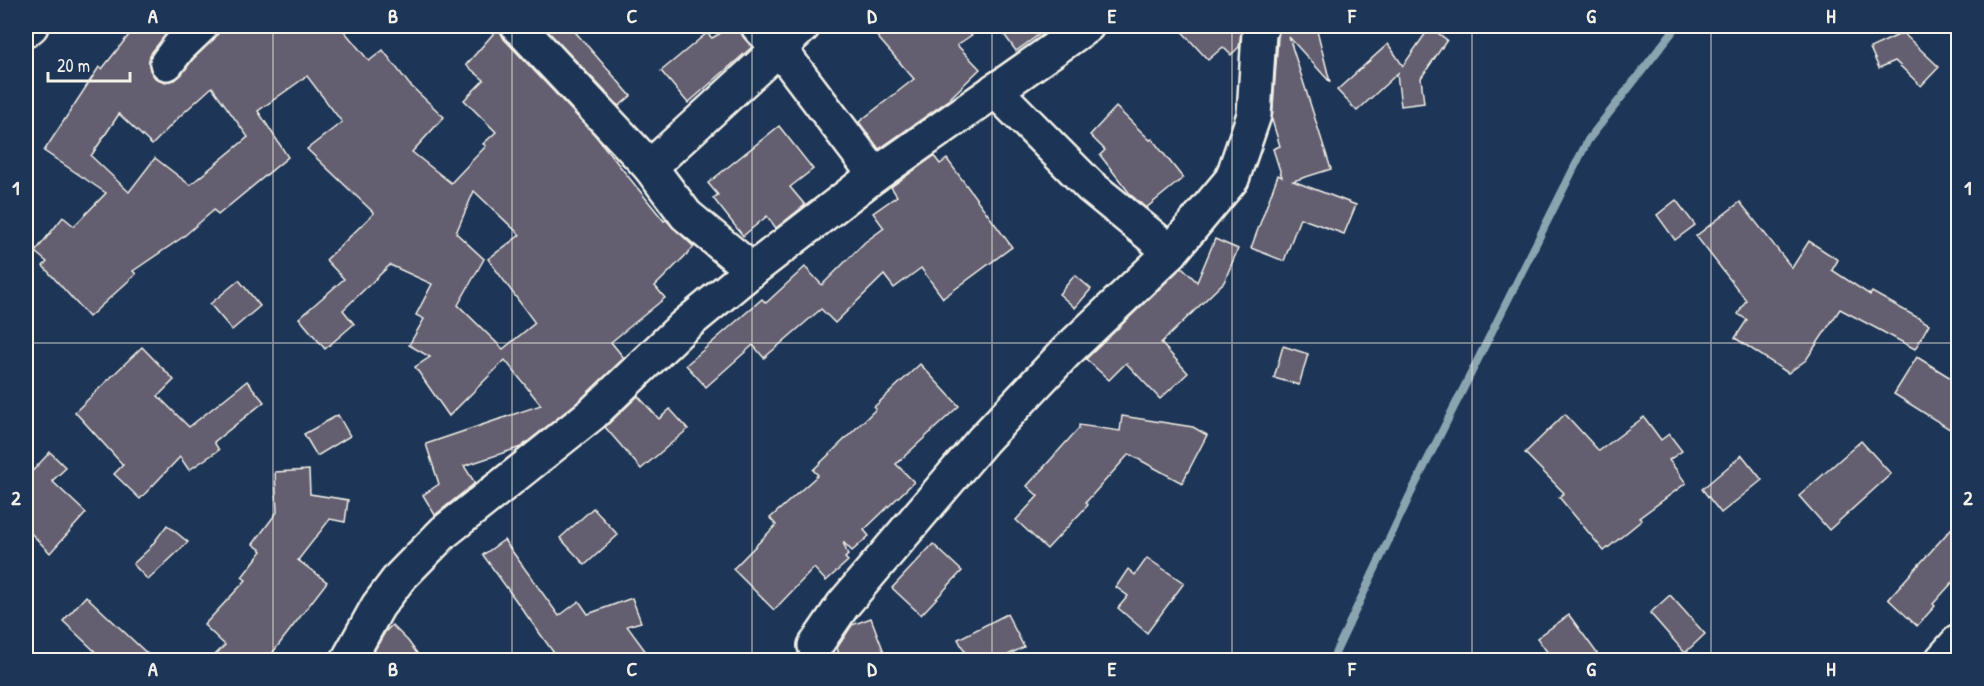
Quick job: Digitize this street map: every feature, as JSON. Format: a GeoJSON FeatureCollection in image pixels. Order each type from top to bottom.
{"type":"FeatureCollection","features":[{"type":"Feature","properties":{"kind":"street"},"geometry":{"type":"LineString","coordinates":[[26,30],[31,26]]}},
{"type":"Feature","properties":{"kind":"street"},"geometry":{"type":"LineString","coordinates":[[167,63],[179,47],[201,26]]}},
{"type":"Feature","properties":{"kind":"street"},"geometry":{"type":"LineString","coordinates":[[650,168],[768,37],[803,26]]}},
{"type":"Feature","properties":{"kind":"street"},"geometry":{"type":"LineString","coordinates":[[348,660],[378,606],[393,586],[444,532],[592,414],[683,327],[752,270],[875,175],[1087,26]]}},
{"type":"Feature","properties":{"kind":"street"},"geometry":{"type":"LineString","coordinates":[[814,646],[843,605],[983,440],[1066,352],[1171,252],[1232,179],[1254,116],[1259,33],[1262,26]]}},
{"type":"Feature","properties":{"kind":"street"},"geometry":{"type":"LineString","coordinates":[[524,28],[650,168],[686,215],[752,270]]}},
{"type":"Feature","properties":{"kind":"street"},"geometry":{"type":"LineString","coordinates":[[768,37],[875,175]]}},
{"type":"Feature","properties":{"kind":"street"},"geometry":{"type":"LineString","coordinates":[[995,90],[1090,186],[1171,252]]}},
{"type":"Feature","properties":{"kind":"street"},"geometry":{"type":"LineString","coordinates":[[1942,660],[1959,642]]}},
{"type":"Feature","properties":{"kind":"building"},"geometry":{"type":"Polygon","coordinates":[[[136,26],[174,26],[152,52],[149,60],[150,70],[155,78],[165,82],[175,80],[182,74],[193,59],[214,39],[219,32],[219,26],[340,26],[369,61],[383,50],[409,84],[444,117],[412,152],[451,183],[486,146],[483,144],[496,132],[464,100],[484,80],[466,65],[500,26],[504,39],[594,134],[664,221],[666,220],[694,247],[655,286],[665,298],[611,342],[624,358],[580,400],[521,447],[464,466],[475,483],[435,515],[423,495],[439,484],[426,444],[541,405],[505,360],[449,416],[415,367],[430,357],[409,345],[424,319],[416,315],[432,284],[390,265],[343,310],[354,324],[325,349],[299,318],[344,279],[326,260],[374,213],[307,149],[342,122],[307,76],[258,111],[288,157],[218,215],[214,210],[183,237],[133,271],[136,274],[89,317],[43,266],[47,262],[35,252],[63,217],[74,226],[106,193],[44,151],[99,67],[102,69],[136,26]],[[212,87],[152,145],[119,114],[91,156],[129,192],[155,158],[190,185],[248,137],[212,87]],[[474,191],[456,233],[484,259],[458,305],[503,349],[535,323],[488,259],[520,235],[474,191]]]}},
{"type":"Feature","properties":{"kind":"building"},"geometry":{"type":"Polygon","coordinates":[[[543,26],[570,26],[631,96],[619,106],[543,26]]]}},
{"type":"Feature","properties":{"kind":"building"},"geometry":{"type":"Polygon","coordinates":[[[733,26],[740,26],[744,38],[752,47],[688,103],[661,71],[707,33],[712,38],[733,26]]]}},
{"type":"Feature","properties":{"kind":"building"},"geometry":{"type":"Polygon","coordinates":[[[868,26],[985,26],[957,45],[980,69],[946,102],[879,149],[859,122],[914,79],[868,26]]]}},
{"type":"Feature","properties":{"kind":"building"},"geometry":{"type":"Polygon","coordinates":[[[998,26],[1051,26],[1016,51],[998,26]]]}},
{"type":"Feature","properties":{"kind":"building"},"geometry":{"type":"Polygon","coordinates":[[[1177,26],[1242,26],[1239,47],[1231,55],[1223,47],[1208,60],[1177,26]]]}},
{"type":"Feature","properties":{"kind":"building"},"geometry":{"type":"Polygon","coordinates":[[[1280,26],[1316,26],[1330,82],[1289,37],[1331,169],[1293,181],[1356,205],[1344,234],[1300,218],[1284,261],[1251,248],[1278,175],[1282,177],[1273,149],[1280,146],[1272,120],[1280,26]]]}},
{"type":"Feature","properties":{"kind":"building"},"geometry":{"type":"Polygon","coordinates":[[[1430,27],[1447,40],[1421,78],[1424,103],[1401,106],[1397,74],[1399,72],[1357,111],[1337,90],[1388,44],[1403,66],[1430,27]]]}},
{"type":"Feature","properties":{"kind":"building"},"geometry":{"type":"Polygon","coordinates":[[[1903,33],[1939,67],[1921,86],[1895,61],[1879,68],[1870,48],[1903,33]]]}},
{"type":"Feature","properties":{"kind":"building"},"geometry":{"type":"Polygon","coordinates":[[[1116,107],[1150,140],[1152,139],[1183,178],[1146,208],[1131,195],[1100,155],[1105,150],[1090,135],[1116,107]]]}},
{"type":"Feature","properties":{"kind":"building"},"geometry":{"type":"Polygon","coordinates":[[[779,126],[813,169],[790,187],[805,205],[776,228],[767,216],[743,236],[713,198],[718,195],[708,183],[779,126]]]}},
{"type":"Feature","properties":{"kind":"building"},"geometry":{"type":"Polygon","coordinates":[[[934,156],[940,164],[947,159],[1012,247],[943,298],[921,268],[894,288],[884,275],[835,323],[821,309],[764,358],[753,345],[706,387],[686,365],[762,299],[766,303],[805,267],[822,285],[865,242],[884,228],[873,213],[897,196],[891,187],[934,156]]]}},
{"type":"Feature","properties":{"kind":"building"},"geometry":{"type":"Polygon","coordinates":[[[1676,200],[1695,225],[1675,240],[1657,215],[1676,200]]]}},
{"type":"Feature","properties":{"kind":"building"},"geometry":{"type":"Polygon","coordinates":[[[1740,202],[1792,268],[1809,241],[1838,260],[1832,270],[1870,295],[1872,292],[1929,324],[1915,349],[1840,309],[1806,360],[1788,373],[1735,338],[1747,320],[1738,314],[1746,300],[1696,236],[1740,202]]]}},
{"type":"Feature","properties":{"kind":"building"},"geometry":{"type":"Polygon","coordinates":[[[1215,239],[1238,249],[1224,282],[1161,343],[1188,373],[1160,399],[1126,363],[1109,380],[1086,359],[1182,267],[1197,282],[1215,239]]]}},
{"type":"Feature","properties":{"kind":"building"},"geometry":{"type":"Polygon","coordinates":[[[1075,275],[1091,289],[1075,308],[1059,294],[1075,275]]]}},
{"type":"Feature","properties":{"kind":"building"},"geometry":{"type":"Polygon","coordinates":[[[239,280],[260,306],[232,330],[210,304],[239,280]]]}},
{"type":"Feature","properties":{"kind":"building"},"geometry":{"type":"Polygon","coordinates":[[[1283,346],[1308,354],[1299,385],[1274,378],[1283,346]]]}},
{"type":"Feature","properties":{"kind":"building"},"geometry":{"type":"Polygon","coordinates":[[[142,347],[174,380],[158,396],[189,427],[247,381],[264,402],[214,442],[219,450],[189,470],[180,457],[140,499],[114,474],[123,465],[75,412],[142,347]]]}},
{"type":"Feature","properties":{"kind":"building"},"geometry":{"type":"Polygon","coordinates":[[[1917,357],[1959,383],[1959,435],[1894,394],[1917,357]]]}},
{"type":"Feature","properties":{"kind":"building"},"geometry":{"type":"Polygon","coordinates":[[[920,364],[959,406],[896,464],[914,482],[864,530],[869,536],[852,551],[843,542],[848,555],[845,558],[848,561],[826,581],[814,568],[774,610],[733,569],[776,525],[770,518],[818,475],[813,470],[876,409],[874,407],[920,364]]]}},
{"type":"Feature","properties":{"kind":"building"},"geometry":{"type":"Polygon","coordinates":[[[638,396],[659,419],[670,409],[688,429],[641,469],[605,427],[638,396]]]}},
{"type":"Feature","properties":{"kind":"building"},"geometry":{"type":"Polygon","coordinates":[[[1565,414],[1599,451],[1644,417],[1661,440],[1669,434],[1682,451],[1669,460],[1686,483],[1639,518],[1642,520],[1604,551],[1559,497],[1564,493],[1525,453],[1565,414]]]}},
{"type":"Feature","properties":{"kind":"building"},"geometry":{"type":"Polygon","coordinates":[[[338,415],[350,436],[317,456],[304,434],[338,415]]]}},
{"type":"Feature","properties":{"kind":"building"},"geometry":{"type":"Polygon","coordinates":[[[1122,416],[1193,427],[1207,435],[1182,483],[1129,454],[1086,502],[1088,505],[1047,549],[1016,520],[1038,496],[1027,486],[1079,428],[1079,425],[1120,431],[1122,416]]]}},
{"type":"Feature","properties":{"kind":"building"},"geometry":{"type":"Polygon","coordinates":[[[1861,441],[1891,474],[1829,530],[1799,496],[1861,441]]]}},
{"type":"Feature","properties":{"kind":"building"},"geometry":{"type":"Polygon","coordinates":[[[50,452],[66,468],[52,481],[86,513],[50,553],[26,528],[26,478],[50,452]]]}},
{"type":"Feature","properties":{"kind":"building"},"geometry":{"type":"Polygon","coordinates":[[[1742,455],[1762,480],[1721,513],[1702,489],[1742,455]]]}},
{"type":"Feature","properties":{"kind":"building"},"geometry":{"type":"Polygon","coordinates":[[[309,470],[310,494],[348,500],[345,522],[330,519],[298,560],[327,582],[267,660],[210,660],[225,645],[204,625],[246,580],[242,577],[262,551],[253,544],[277,512],[275,472],[309,470]]]}},
{"type":"Feature","properties":{"kind":"building"},"geometry":{"type":"Polygon","coordinates":[[[593,508],[618,535],[585,565],[560,538],[593,508]]]}},
{"type":"Feature","properties":{"kind":"building"},"geometry":{"type":"Polygon","coordinates":[[[1959,520],[1959,575],[1917,626],[1888,599],[1959,520]]]}},
{"type":"Feature","properties":{"kind":"building"},"geometry":{"type":"Polygon","coordinates":[[[167,525],[188,542],[148,580],[133,564],[149,549],[167,525]]]}},
{"type":"Feature","properties":{"kind":"building"},"geometry":{"type":"Polygon","coordinates":[[[504,540],[559,616],[579,601],[588,614],[632,598],[641,622],[627,626],[652,660],[559,660],[483,555],[504,540]]]}},
{"type":"Feature","properties":{"kind":"building"},"geometry":{"type":"Polygon","coordinates":[[[933,544],[962,571],[921,615],[892,588],[933,544]]]}},
{"type":"Feature","properties":{"kind":"building"},"geometry":{"type":"Polygon","coordinates":[[[1147,558],[1184,583],[1147,633],[1118,608],[1128,596],[1116,587],[1128,569],[1135,575],[1147,558]]]}},
{"type":"Feature","properties":{"kind":"building"},"geometry":{"type":"Polygon","coordinates":[[[1670,595],[1705,634],[1685,653],[1650,613],[1670,595]]]}},
{"type":"Feature","properties":{"kind":"building"},"geometry":{"type":"Polygon","coordinates":[[[86,596],[154,660],[104,660],[63,621],[86,596]]]}},
{"type":"Feature","properties":{"kind":"building"},"geometry":{"type":"Polygon","coordinates":[[[1007,614],[1024,647],[998,660],[969,660],[958,639],[1007,614]]]}},
{"type":"Feature","properties":{"kind":"building"},"geometry":{"type":"Polygon","coordinates":[[[1569,615],[1602,660],[1553,660],[1537,638],[1569,615]]]}},
{"type":"Feature","properties":{"kind":"building"},"geometry":{"type":"Polygon","coordinates":[[[871,618],[887,660],[841,660],[837,648],[852,625],[871,618]]]}},
{"type":"Feature","properties":{"kind":"building"},"geometry":{"type":"Polygon","coordinates":[[[392,625],[422,660],[384,660],[374,651],[392,625]]]}},
{"type":"Feature","properties":{"kind":"waterway"},"geometry":{"type":"LineString","coordinates":[[1332,660],[1410,495],[1588,140],[1677,26]]}}]}
